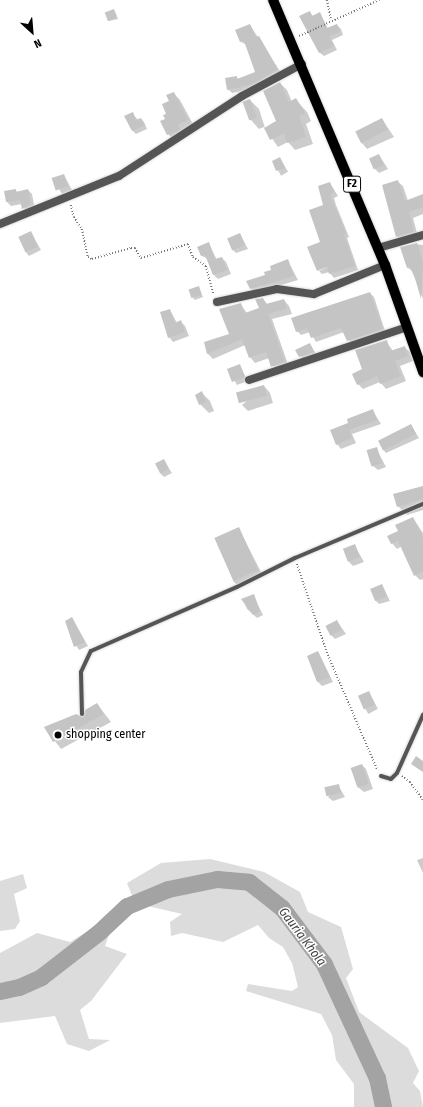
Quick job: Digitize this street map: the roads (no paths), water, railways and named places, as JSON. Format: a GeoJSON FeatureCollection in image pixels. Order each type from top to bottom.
{"type":"FeatureCollection","features":[{"type":"Feature","properties":{"kind":"main road","name":"F2"},"geometry":{"type":"LineString","coordinates":[[273,0],[302,64],[385,265],[423,372]]}},
{"type":"Feature","properties":{"kind":"street"},"geometry":{"type":"LineString","coordinates":[[0,224],[119,176],[242,96],[302,64]]}},
{"type":"Feature","properties":{"kind":"street"},"geometry":{"type":"LineString","coordinates":[[378,248],[423,235]]}},
{"type":"Feature","properties":{"kind":"street"},"geometry":{"type":"LineString","coordinates":[[217,302],[277,289],[314,294],[385,265]]}},
{"type":"Feature","properties":{"kind":"street"},"geometry":{"type":"LineString","coordinates":[[249,380],[407,327]]}},
{"type":"Feature","properties":{"kind":"lane"},"geometry":{"type":"LineString","coordinates":[[82,714],[81,672],[91,651],[237,587],[295,558],[423,504]]}},
{"type":"Feature","properties":{"kind":"lane"},"geometry":{"type":"LineString","coordinates":[[381,776],[391,779],[397,773],[423,715]]}},
{"type":"Feature","properties":{"kind":"waterway","name":"Gauria Khola"},"geometry":{"type":"LineString","coordinates":[[0,991],[19,987],[41,977],[99,932],[127,906],[168,889],[217,879],[249,882],[282,908],[324,964],[377,1078],[383,1107]]}},
{"type":"Feature","properties":{"kind":"place","name":"shopping center"},"geometry":{"type":"Point","coordinates":[58,735]}}]}
